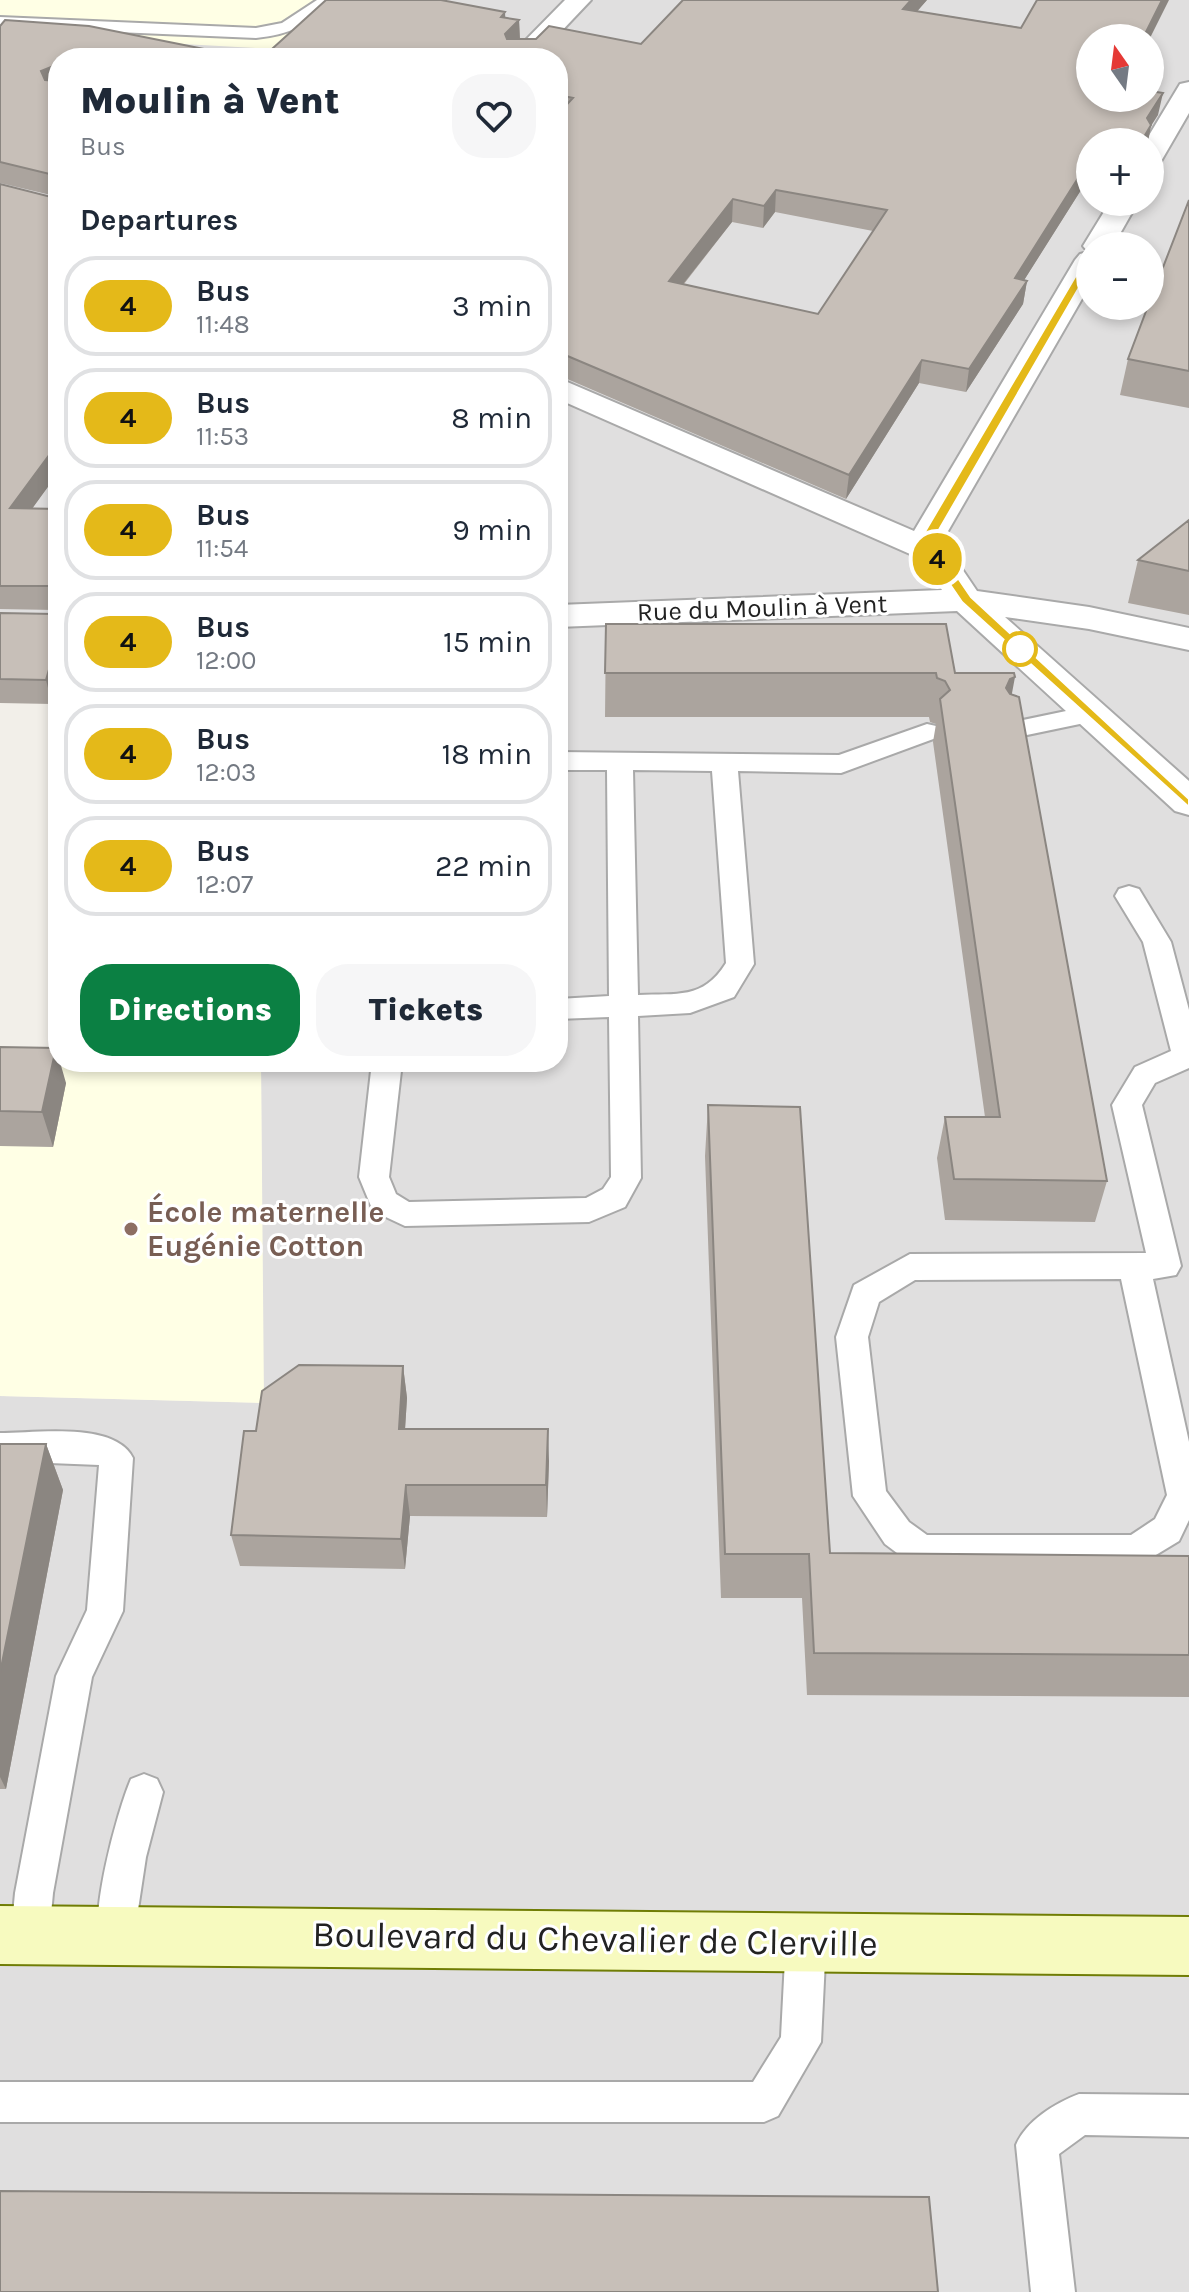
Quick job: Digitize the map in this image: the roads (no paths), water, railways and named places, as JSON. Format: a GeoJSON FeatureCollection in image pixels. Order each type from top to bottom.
{"type":"FeatureCollection","features":[{"type":"Feature","properties":{"kind":"street"},"geometry":{"type":"LineString","coordinates":[[531,48],[579,0]]}},
{"type":"Feature","properties":{"kind":"street"},"geometry":{"type":"LineString","coordinates":[[1164,133],[1189,90]]}},
{"type":"Feature","properties":{"kind":"street"},"geometry":{"type":"LineString","coordinates":[[922,547],[1076,284]]}},
{"type":"Feature","properties":{"kind":"street"},"geometry":{"type":"LineString","coordinates":[[568,391],[922,547],[940,561],[966,600],[1189,802]]}},
{"type":"Feature","properties":{"kind":"street","name":"Rue du Moulin à Vent"},"geometry":{"type":"LineString","coordinates":[[568,616],[966,600],[1089,618],[1189,639]]}},
{"type":"Feature","properties":{"kind":"street","name":"Boulevard du Chevalier de Clerville"},"geometry":{"type":"LineString","coordinates":[[15,1935],[806,1940],[1189,1946]]}},
{"type":"Feature","properties":{"kind":"lane"},"geometry":{"type":"LineString","coordinates":[[0,22],[276,33],[300,24],[327,0]]}},
{"type":"Feature","properties":{"kind":"lane"},"geometry":{"type":"LineString","coordinates":[[1013,730],[1090,714]]}},
{"type":"Feature","properties":{"kind":"lane"},"geometry":{"type":"LineString","coordinates":[[568,761],[841,764],[927,732]]}},
{"type":"Feature","properties":{"kind":"lane"},"geometry":{"type":"LineString","coordinates":[[386,1072],[374,1177],[384,1202],[405,1214],[589,1210],[614,1198],[626,1178],[620,762]]}},
{"type":"Feature","properties":{"kind":"lane"},"geometry":{"type":"LineString","coordinates":[[568,1008],[690,1003],[724,990],[740,964],[724,762]]}},
{"type":"Feature","properties":{"kind":"lane"},"geometry":{"type":"LineString","coordinates":[[1129,896],[1157,942],[1188,1056],[1145,1075],[1127,1105],[1162,1266],[1184,1495],[1167,1530],[1136,1551],[921,1551],[897,1533],[870,1496],[852,1337],[865,1294],[910,1267],[1162,1266]]}},
{"type":"Feature","properties":{"kind":"lane"},"geometry":{"type":"LineString","coordinates":[[0,1447],[100,1448],[116,1458],[105,1611],[74,1676],[34,1893],[15,1935]]}},
{"type":"Feature","properties":{"kind":"lane"},"geometry":{"type":"LineString","coordinates":[[115,1936],[127,1857],[144,1792]]}},
{"type":"Feature","properties":{"kind":"lane"},"geometry":{"type":"LineString","coordinates":[[0,2102],[764,2102],[801,2042],[806,1940]]}},
{"type":"Feature","properties":{"kind":"lane"},"geometry":{"type":"LineString","coordinates":[[1053,2292],[1037,2145],[1079,2114],[1189,2116]]}},
{"type":"Feature","properties":{"kind":"place","name":"École maternelle Eugénie Cotton"},"geometry":{"type":"Point","coordinates":[131,1229]}}]}
